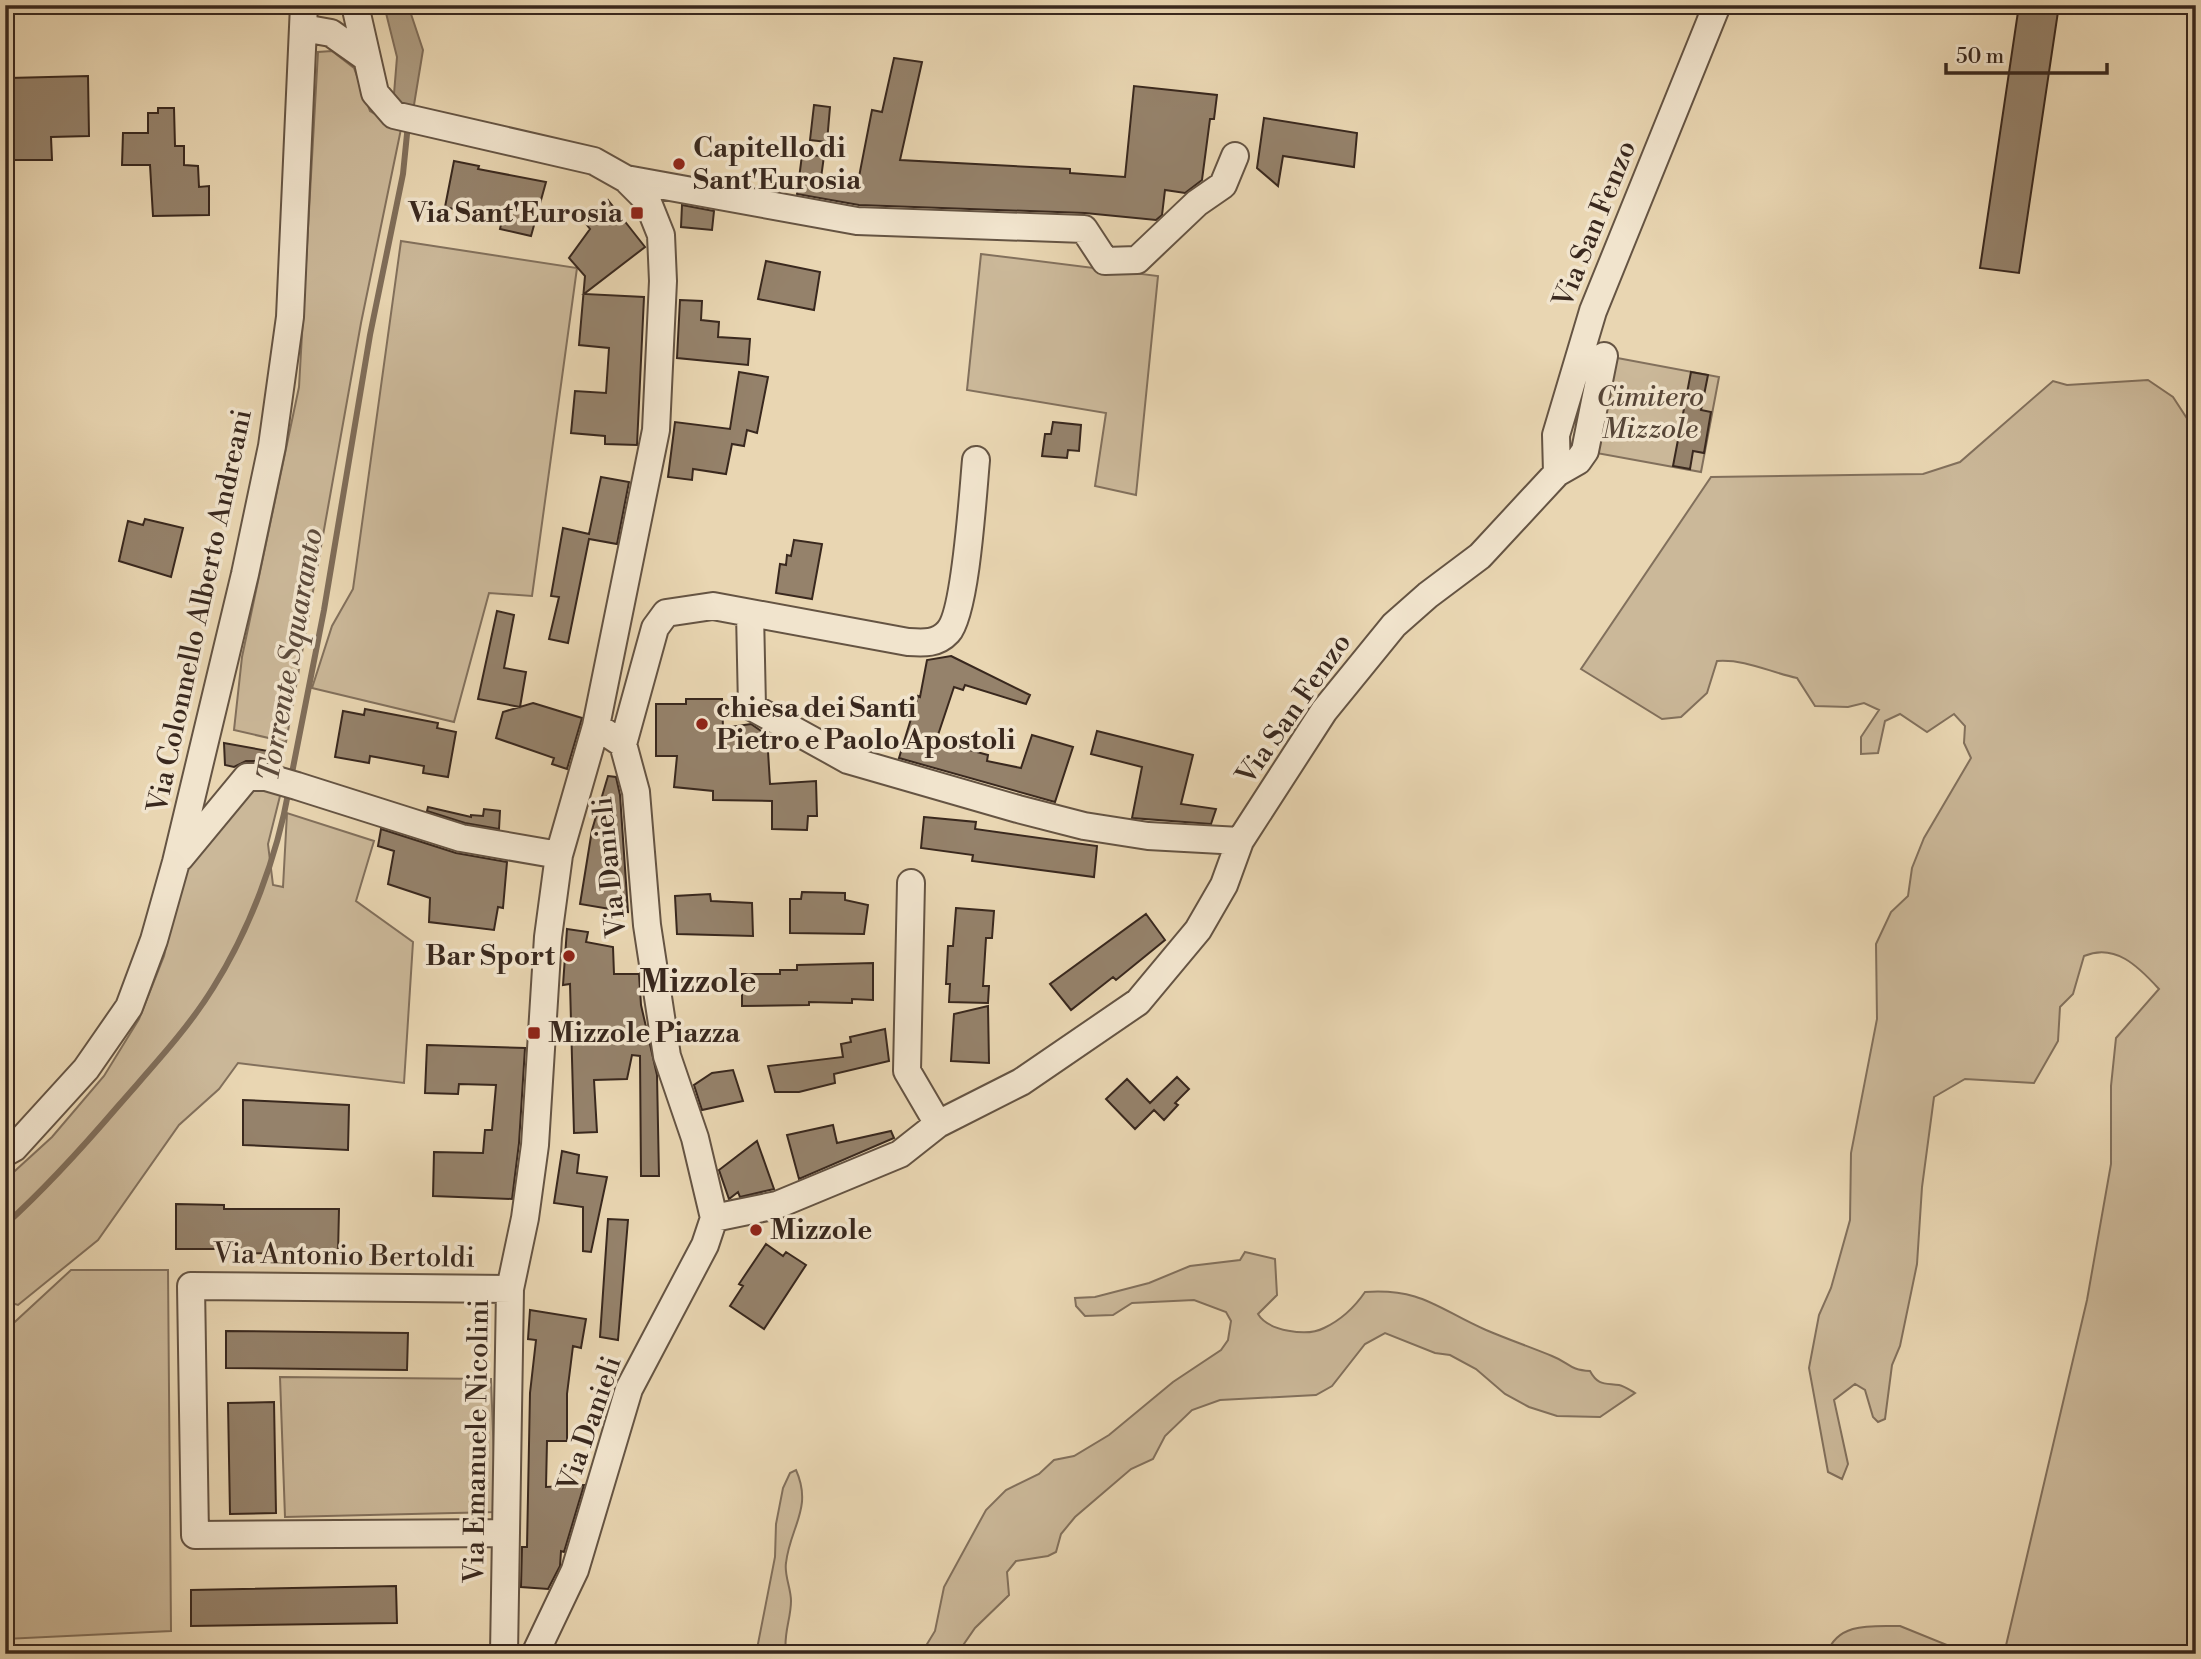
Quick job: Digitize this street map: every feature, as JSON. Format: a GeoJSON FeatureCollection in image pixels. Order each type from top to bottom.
{"type":"FeatureCollection","features":[{"type":"Feature","properties":{"kind":"street"},"geometry":{"type":"LineString","coordinates":[[355,5],[375,93],[394,115],[422,124],[594,161],[626,179],[647,200],[661,235],[656,430],[596,726],[623,744],[655,628],[666,613],[713,606],[908,642],[932,643],[941,637],[950,630],[961,593],[976,460]]}},
{"type":"Feature","properties":{"kind":"street","name":"Via San Fenzo"},"geometry":{"type":"LineString","coordinates":[[1557,473],[1556,435],[1593,310],[1717,5]]}},
{"type":"Feature","properties":{"kind":"street"},"geometry":{"type":"LineString","coordinates":[[304,17],[365,57]]}},
{"type":"Feature","properties":{"kind":"street","name":"Via Colonnello Alberto Andreani"},"geometry":{"type":"LineString","coordinates":[[5,1153],[14,1148],[86,1069],[129,1007],[154,940],[176,862],[245,574],[272,446],[290,317],[304,17]]}},
{"type":"Feature","properties":{"kind":"street"},"geometry":{"type":"LineString","coordinates":[[626,179],[857,221],[1084,229],[1105,261],[1137,260],[1197,202],[1223,185],[1235,156]]}},
{"type":"Feature","properties":{"kind":"street","name":"Via San Fenzo"},"geometry":{"type":"LineString","coordinates":[[938,1124],[1021,1082],[1138,1002],[1198,930],[1224,885],[1240,841],[1324,711],[1394,625],[1428,595],[1480,556],[1557,473],[1578,461],[1585,451],[1604,356]]}},
{"type":"Feature","properties":{"kind":"street"},"geometry":{"type":"LineString","coordinates":[[750,613],[752,707],[848,760],[1084,826],[1195,841],[1240,841]]}},
{"type":"Feature","properties":{"kind":"street","name":"Via Emanuele Nicolini"},"geometry":{"type":"LineString","coordinates":[[504,1654],[510,1289],[525,1217],[535,1145],[548,937],[559,855],[596,726]]}},
{"type":"Feature","properties":{"kind":"street","name":"Via Danieli"},"geometry":{"type":"LineString","coordinates":[[535,1654],[575,1570],[629,1389],[705,1245],[714,1218],[695,1138],[667,1056],[648,925],[636,792],[623,744]]}},
{"type":"Feature","properties":{"kind":"street"},"geometry":{"type":"LineString","coordinates":[[176,862],[247,777],[266,777],[461,838],[559,855]]}},
{"type":"Feature","properties":{"kind":"street"},"geometry":{"type":"LineString","coordinates":[[714,1218],[777,1205],[842,1181],[900,1154],[938,1124],[907,1071],[911,883]]}},
{"type":"Feature","properties":{"kind":"street","name":"Via Antonio Bertoldi"},"geometry":{"type":"LineString","coordinates":[[506,1533],[195,1535],[191,1286],[510,1289]]}},
{"type":"Feature","properties":{"kind":"green space"},"geometry":{"type":"Polygon","coordinates":[[[332,51],[354,68],[370,111],[401,129],[361,323],[286,742],[234,730],[242,657],[299,387],[318,52],[332,51]]]}},
{"type":"Feature","properties":{"kind":"green space"},"geometry":{"type":"Polygon","coordinates":[[[401,241],[577,268],[532,596],[489,593],[454,722],[312,688],[332,626],[353,589],[401,241]]]}},
{"type":"Feature","properties":{"kind":"green space"},"geometry":{"type":"Polygon","coordinates":[[[981,254],[1158,276],[1136,495],[1095,486],[1106,413],[967,390],[981,254]]]}},
{"type":"Feature","properties":{"kind":"green space","name":"Cimitero Mizzole"},"geometry":{"type":"Polygon","coordinates":[[[1612,357],[1719,377],[1701,472],[1591,452],[1612,357]]]}},
{"type":"Feature","properties":{"kind":"green space"},"geometry":{"type":"Polygon","coordinates":[[[2148,380],[2173,397],[2188,420],[2196,423],[2196,1654],[2004,1654],[2087,1300],[2111,1164],[2111,1086],[2116,1038],[2159,989],[2143,972],[2116,955],[2106,952],[2084,956],[2073,994],[2060,1007],[2058,1041],[2034,1083],[1965,1079],[1934,1097],[1922,1187],[1917,1264],[1900,1346],[1892,1365],[1885,1419],[1878,1422],[1873,1417],[1865,1390],[1855,1384],[1834,1400],[1848,1464],[1842,1479],[1828,1472],[1809,1368],[1819,1315],[1831,1288],[1850,1220],[1851,1153],[1877,1019],[1876,944],[1891,912],[1908,896],[1912,868],[1924,838],[1971,758],[1964,743],[1965,726],[1954,714],[1927,732],[1900,714],[1885,721],[1878,753],[1861,754],[1861,737],[1879,710],[1864,703],[1848,707],[1815,706],[1797,678],[1748,664],[1717,661],[1707,693],[1681,717],[1662,719],[1581,669],[1711,477],[1923,474],[1960,462],[2053,381],[2067,385],[2148,380]]]}},
{"type":"Feature","properties":{"kind":"green space"},"geometry":{"type":"Polygon","coordinates":[[[252,785],[281,792],[268,844],[273,885],[283,887],[287,813],[374,841],[356,901],[413,942],[404,1083],[238,1063],[219,1089],[179,1125],[98,1240],[18,1305],[5,1301],[5,1180],[52,1137],[104,1076],[139,1019],[164,956],[187,859],[252,785]]]}},
{"type":"Feature","properties":{"kind":"green space"},"geometry":{"type":"Polygon","coordinates":[[[1245,1252],[1275,1259],[1277,1295],[1258,1314],[1270,1325],[1288,1331],[1317,1331],[1342,1317],[1365,1292],[1401,1293],[1429,1302],[1486,1330],[1552,1356],[1573,1368],[1590,1371],[1606,1384],[1621,1386],[1635,1393],[1600,1417],[1557,1416],[1529,1407],[1505,1394],[1476,1369],[1450,1355],[1435,1353],[1385,1333],[1365,1344],[1332,1386],[1316,1395],[1220,1400],[1192,1410],[1165,1436],[1153,1459],[1131,1469],[1075,1517],[1061,1534],[1056,1552],[1048,1556],[1016,1561],[1007,1572],[1009,1595],[975,1628],[957,1654],[921,1654],[935,1631],[944,1587],[986,1510],[1006,1490],[1039,1474],[1054,1460],[1074,1456],[1109,1435],[1173,1382],[1221,1350],[1228,1340],[1231,1321],[1226,1312],[1194,1300],[1132,1303],[1113,1315],[1085,1316],[1076,1306],[1075,1298],[1095,1297],[1149,1283],[1190,1266],[1240,1260],[1245,1252]]]}},
{"type":"Feature","properties":{"kind":"green space"},"geometry":{"type":"Polygon","coordinates":[[[71,1270],[168,1270],[171,1631],[5,1639],[5,1331],[71,1270]]]}},
{"type":"Feature","properties":{"kind":"green space"},"geometry":{"type":"Polygon","coordinates":[[[280,1377],[491,1379],[496,1512],[285,1517],[280,1377]]]}},
{"type":"Feature","properties":{"kind":"green space"},"geometry":{"type":"Polygon","coordinates":[[[796,1470],[802,1495],[799,1517],[786,1563],[791,1601],[786,1654],[756,1654],[775,1557],[776,1524],[783,1488],[790,1473],[796,1470]]]}},
{"type":"Feature","properties":{"kind":"green space"},"geometry":{"type":"Polygon","coordinates":[[[1867,1626],[1900,1626],[1947,1645],[1951,1654],[1827,1654],[1832,1644],[1847,1631],[1867,1626]]]}},
{"type":"Feature","properties":{"kind":"shaded area"},"geometry":{"type":"Polygon","coordinates":[[[384,5],[408,5],[423,50],[413,111],[401,105],[394,94],[397,57],[384,5]]]}},
{"type":"Feature","properties":{"kind":"building"},"geometry":{"type":"Polygon","coordinates":[[[2019,5],[2059,5],[2019,273],[1980,268],[2019,5]]]}},
{"type":"Feature","properties":{"kind":"building"},"geometry":{"type":"Polygon","coordinates":[[[894,58],[922,62],[900,160],[1070,169],[1070,173],[1125,177],[1134,86],[1217,95],[1214,119],[1210,119],[1202,180],[1185,193],[1165,190],[1162,215],[1156,220],[1085,213],[859,205],[797,194],[802,155],[824,156],[821,178],[858,182],[872,110],[882,112],[894,58]]]}},
{"type":"Feature","properties":{"kind":"building"},"geometry":{"type":"Polygon","coordinates":[[[88,76],[89,136],[51,137],[52,160],[9,160],[9,78],[88,76]]]}},
{"type":"Feature","properties":{"kind":"building"},"geometry":{"type":"Polygon","coordinates":[[[814,105],[830,107],[827,142],[810,140],[814,105]]]}},
{"type":"Feature","properties":{"kind":"building"},"geometry":{"type":"Polygon","coordinates":[[[158,108],[174,108],[175,146],[184,146],[184,165],[198,166],[199,187],[209,186],[209,215],[153,216],[150,165],[122,165],[123,133],[148,133],[148,113],[158,113],[158,108]]]}},
{"type":"Feature","properties":{"kind":"building"},"geometry":{"type":"Polygon","coordinates":[[[1264,118],[1357,133],[1354,167],[1283,156],[1278,186],[1257,168],[1264,118]]]}},
{"type":"Feature","properties":{"kind":"building"},"geometry":{"type":"Polygon","coordinates":[[[454,161],[479,166],[478,169],[546,182],[531,236],[500,229],[502,220],[445,207],[454,161]]]}},
{"type":"Feature","properties":{"kind":"building"},"geometry":{"type":"Polygon","coordinates":[[[608,200],[645,247],[584,294],[644,297],[637,445],[605,444],[605,436],[571,433],[575,391],[606,393],[609,348],[579,345],[585,276],[569,258],[590,229],[583,220],[608,200]]]}},
{"type":"Feature","properties":{"kind":"building"},"geometry":{"type":"Polygon","coordinates":[[[682,205],[714,211],[712,230],[681,227],[682,205]]]}},
{"type":"Feature","properties":{"kind":"building"},"geometry":{"type":"Polygon","coordinates":[[[766,261],[820,272],[814,310],[758,299],[766,261]]]}},
{"type":"Feature","properties":{"kind":"building"},"geometry":{"type":"Polygon","coordinates":[[[680,300],[702,301],[701,320],[719,322],[718,337],[750,339],[748,365],[677,358],[680,300]]]}},
{"type":"Feature","properties":{"kind":"building"},"geometry":{"type":"Polygon","coordinates":[[[739,372],[768,377],[757,433],[747,430],[744,446],[732,444],[726,474],[693,469],[692,480],[668,477],[675,422],[730,429],[739,372]]]}},
{"type":"Feature","properties":{"kind":"building"},"geometry":{"type":"Polygon","coordinates":[[[1691,372],[1708,375],[1701,410],[1711,412],[1704,453],[1693,451],[1690,469],[1673,466],[1691,372]]]}},
{"type":"Feature","properties":{"kind":"building"},"geometry":{"type":"Polygon","coordinates":[[[1053,422],[1081,425],[1079,451],[1068,450],[1067,458],[1042,456],[1045,434],[1051,434],[1053,422]]]}},
{"type":"Feature","properties":{"kind":"building"},"geometry":{"type":"Polygon","coordinates":[[[601,477],[629,482],[617,544],[589,539],[568,643],[549,639],[559,597],[551,596],[563,528],[589,534],[601,477]]]}},
{"type":"Feature","properties":{"kind":"building"},"geometry":{"type":"Polygon","coordinates":[[[145,519],[183,528],[171,577],[119,561],[128,521],[143,525],[145,519]]]}},
{"type":"Feature","properties":{"kind":"building"},"geometry":{"type":"Polygon","coordinates":[[[794,540],[822,544],[812,599],[776,593],[780,564],[786,565],[794,540]]]}},
{"type":"Feature","properties":{"kind":"building"},"geometry":{"type":"Polygon","coordinates":[[[497,611],[514,615],[504,668],[526,672],[520,707],[478,699],[497,611]]]}},
{"type":"Feature","properties":{"kind":"building"},"geometry":{"type":"Polygon","coordinates":[[[951,656],[1030,695],[1026,704],[965,685],[963,690],[954,687],[936,741],[988,755],[987,761],[1021,768],[1032,735],[1073,747],[1055,802],[899,758],[918,696],[920,697],[927,660],[951,656]]]}},
{"type":"Feature","properties":{"kind":"building"},"geometry":{"type":"Polygon","coordinates":[[[686,699],[722,699],[723,728],[751,724],[767,735],[770,784],[816,781],[817,816],[808,816],[807,830],[772,829],[772,801],[713,800],[713,791],[674,787],[677,756],[656,756],[656,704],[686,704],[686,699]]]}},
{"type":"Feature","properties":{"kind":"building"},"geometry":{"type":"Polygon","coordinates":[[[533,703],[582,718],[567,769],[552,764],[554,758],[496,738],[503,712],[533,703]]]}},
{"type":"Feature","properties":{"kind":"building"},"geometry":{"type":"Polygon","coordinates":[[[365,709],[438,723],[437,728],[456,732],[448,777],[423,773],[424,766],[370,756],[369,763],[335,757],[343,711],[364,715],[365,709]]]}},
{"type":"Feature","properties":{"kind":"building"},"geometry":{"type":"Polygon","coordinates":[[[1097,731],[1193,755],[1181,804],[1216,809],[1211,824],[1132,818],[1142,767],[1091,754],[1097,731]]]}},
{"type":"Feature","properties":{"kind":"building"},"geometry":{"type":"Polygon","coordinates":[[[224,743],[268,751],[268,761],[246,761],[234,767],[225,765],[224,743]]]}},
{"type":"Feature","properties":{"kind":"building"},"geometry":{"type":"Polygon","coordinates":[[[608,776],[616,777],[620,795],[628,912],[580,904],[592,830],[608,776]]]}},
{"type":"Feature","properties":{"kind":"building"},"geometry":{"type":"Polygon","coordinates":[[[428,807],[471,817],[483,816],[484,809],[500,811],[499,829],[465,823],[427,811],[428,807]]]}},
{"type":"Feature","properties":{"kind":"building"},"geometry":{"type":"Polygon","coordinates":[[[924,817],[976,822],[975,829],[1097,846],[1094,877],[972,861],[973,855],[921,848],[924,817]]]}},
{"type":"Feature","properties":{"kind":"building"},"geometry":{"type":"Polygon","coordinates":[[[381,829],[456,853],[507,862],[503,908],[498,907],[494,930],[429,922],[430,898],[388,884],[394,851],[378,846],[381,829]]]}},
{"type":"Feature","properties":{"kind":"building"},"geometry":{"type":"Polygon","coordinates":[[[802,892],[845,893],[845,900],[868,905],[864,934],[790,933],[790,899],[801,899],[802,892]]]}},
{"type":"Feature","properties":{"kind":"building"},"geometry":{"type":"Polygon","coordinates":[[[710,894],[711,901],[752,903],[753,936],[677,934],[675,896],[710,894]]]}},
{"type":"Feature","properties":{"kind":"building"},"geometry":{"type":"Polygon","coordinates":[[[956,908],[994,911],[992,938],[986,938],[983,986],[989,986],[988,1003],[949,1002],[950,984],[946,984],[948,946],[953,946],[956,908]]]}},
{"type":"Feature","properties":{"kind":"building"},"geometry":{"type":"Polygon","coordinates":[[[1146,914],[1165,940],[1116,980],[1113,977],[1071,1010],[1050,984],[1146,914]]]}},
{"type":"Feature","properties":{"kind":"building"},"geometry":{"type":"Polygon","coordinates":[[[567,929],[588,932],[586,942],[613,947],[614,974],[639,974],[641,1005],[657,1075],[659,1176],[641,1176],[640,1056],[632,1055],[627,1079],[594,1080],[597,1132],[574,1133],[570,984],[563,985],[567,929]]]}},
{"type":"Feature","properties":{"kind":"building"},"geometry":{"type":"Polygon","coordinates":[[[873,963],[873,1000],[742,1006],[742,974],[780,974],[780,970],[797,970],[797,965],[873,963]]]}},
{"type":"Feature","properties":{"kind":"building"},"geometry":{"type":"Polygon","coordinates":[[[988,1006],[989,1063],[951,1061],[954,1014],[988,1006]]]}},
{"type":"Feature","properties":{"kind":"building"},"geometry":{"type":"Polygon","coordinates":[[[885,1029],[889,1061],[834,1074],[835,1083],[799,1092],[775,1092],[768,1066],[843,1057],[841,1044],[851,1042],[850,1037],[885,1029]]]}},
{"type":"Feature","properties":{"kind":"building"},"geometry":{"type":"Polygon","coordinates":[[[427,1045],[525,1048],[519,1143],[512,1199],[433,1196],[434,1152],[483,1153],[485,1130],[492,1130],[496,1085],[459,1084],[458,1094],[425,1093],[427,1045]]]}},
{"type":"Feature","properties":{"kind":"building"},"geometry":{"type":"Polygon","coordinates":[[[733,1070],[743,1101],[702,1110],[694,1085],[712,1073],[733,1070]]]}},
{"type":"Feature","properties":{"kind":"building"},"geometry":{"type":"Polygon","coordinates":[[[1177,1077],[1189,1089],[1175,1103],[1178,1105],[1164,1120],[1154,1110],[1135,1129],[1106,1099],[1127,1079],[1150,1103],[1177,1077]]]}},
{"type":"Feature","properties":{"kind":"building"},"geometry":{"type":"Polygon","coordinates":[[[243,1100],[349,1105],[348,1150],[243,1145],[243,1100]]]}},
{"type":"Feature","properties":{"kind":"building"},"geometry":{"type":"Polygon","coordinates":[[[833,1125],[837,1143],[891,1131],[894,1138],[799,1179],[787,1135],[833,1125]]]}},
{"type":"Feature","properties":{"kind":"building"},"geometry":{"type":"Polygon","coordinates":[[[757,1141],[774,1189],[740,1197],[738,1192],[729,1199],[719,1170],[757,1141]]]}},
{"type":"Feature","properties":{"kind":"building"},"geometry":{"type":"Polygon","coordinates":[[[562,1151],[579,1155],[577,1173],[607,1177],[591,1252],[583,1251],[583,1207],[554,1203],[562,1151]]]}},
{"type":"Feature","properties":{"kind":"building"},"geometry":{"type":"Polygon","coordinates":[[[176,1204],[224,1205],[224,1209],[339,1209],[338,1254],[223,1253],[223,1249],[176,1249],[176,1204]]]}},
{"type":"Feature","properties":{"kind":"building"},"geometry":{"type":"Polygon","coordinates":[[[608,1219],[628,1220],[618,1340],[600,1337],[608,1219]]]}},
{"type":"Feature","properties":{"kind":"building"},"geometry":{"type":"Polygon","coordinates":[[[766,1244],[783,1256],[786,1252],[806,1265],[764,1329],[730,1306],[743,1286],[739,1284],[766,1244]]]}},
{"type":"Feature","properties":{"kind":"building"},"geometry":{"type":"Polygon","coordinates":[[[530,1310],[586,1319],[581,1348],[573,1346],[567,1394],[567,1441],[547,1441],[546,1487],[584,1485],[564,1552],[561,1551],[560,1566],[548,1589],[521,1587],[522,1547],[527,1547],[530,1393],[536,1340],[528,1339],[530,1310]]]}},
{"type":"Feature","properties":{"kind":"building"},"geometry":{"type":"Polygon","coordinates":[[[226,1331],[408,1333],[407,1370],[226,1368],[226,1331]]]}},
{"type":"Feature","properties":{"kind":"building"},"geometry":{"type":"Polygon","coordinates":[[[274,1402],[276,1513],[230,1514],[228,1403],[274,1402]]]}},
{"type":"Feature","properties":{"kind":"building"},"geometry":{"type":"Polygon","coordinates":[[[396,1586],[397,1623],[191,1626],[191,1590],[396,1586]]]}},
{"type":"Feature","properties":{"kind":"waterway","name":"Torrente Squaranto"},"geometry":{"type":"LineString","coordinates":[[291,778],[324,610],[370,335],[403,174],[408,124]]}},
{"type":"Feature","properties":{"kind":"waterway","name":"Torrente Squaranto"},"geometry":{"type":"LineString","coordinates":[[5,1225],[105,1121],[203,1004],[239,942],[250,917],[277,840],[289,789]]}},
{"type":"Feature","properties":{"kind":"place","name":"Capitello di Sant'Eurosia"},"geometry":{"type":"Point","coordinates":[679,164]}},
{"type":"Feature","properties":{"kind":"place","name":"Via Sant'Eurosia"},"geometry":{"type":"Point","coordinates":[637,213]}},
{"type":"Feature","properties":{"kind":"place","name":"chiesa dei Santi Pietro e Paolo Apostoli"},"geometry":{"type":"Point","coordinates":[702,724]}},
{"type":"Feature","properties":{"kind":"place","name":"Bar Sport"},"geometry":{"type":"Point","coordinates":[569,956]}},
{"type":"Feature","properties":{"kind":"place","name":"Mizzole Piazza"},"geometry":{"type":"Point","coordinates":[534,1033]}},
{"type":"Feature","properties":{"kind":"place","name":"Mizzole"},"geometry":{"type":"Point","coordinates":[756,1230]}},
{"type":"Feature","properties":{"kind":"district","name":"Mizzole"},"geometry":{"type":"Point","coordinates":[698,982]}}]}
